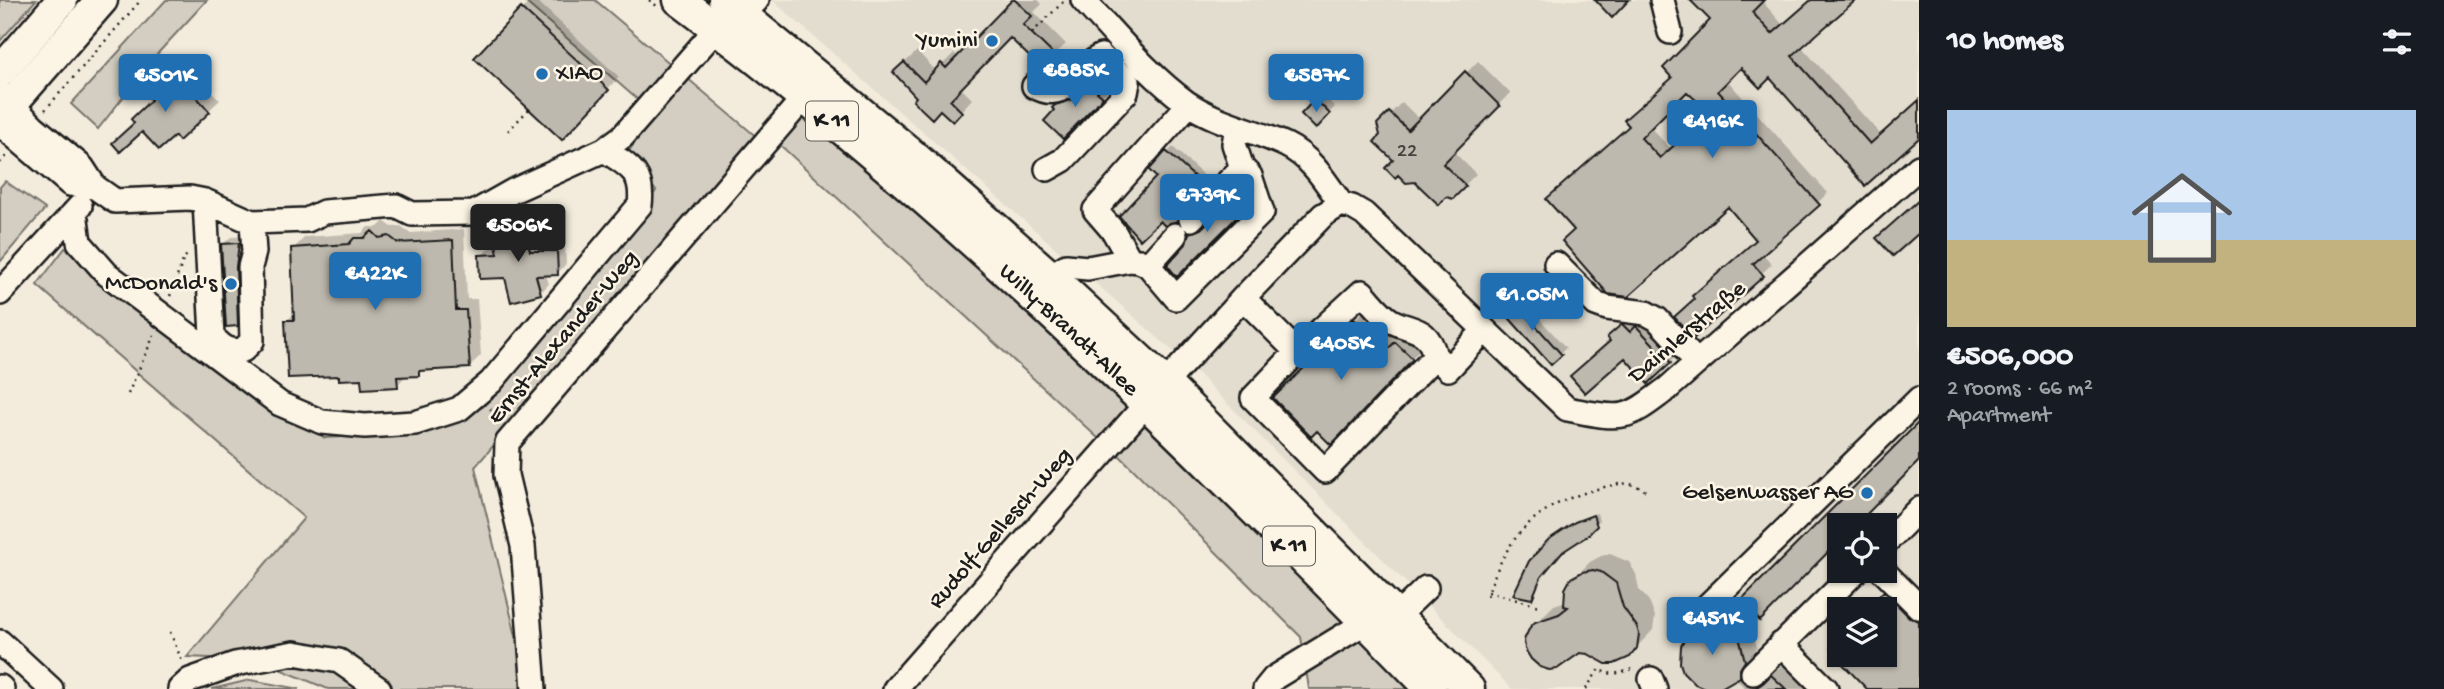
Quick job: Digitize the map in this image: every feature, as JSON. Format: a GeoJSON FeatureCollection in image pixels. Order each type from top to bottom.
{"type":"FeatureCollection","features":[{"type":"Feature","properties":{"kind":"main road"},"geometry":{"type":"LineString","coordinates":[[0,72],[62,0]]}},
{"type":"Feature","properties":{"kind":"main road"},"geometry":{"type":"LineString","coordinates":[[3,110],[102,0]]}},
{"type":"Feature","properties":{"kind":"main road","name":"Willy-Brandt-Allee"},"geometry":{"type":"LineString","coordinates":[[668,4],[735,11],[944,217],[1156,393]]}},
{"type":"Feature","properties":{"kind":"main road","name":"Willy-Brandt-Allee"},"geometry":{"type":"LineString","coordinates":[[812,88],[957,193],[1050,276],[1156,393],[1382,614],[1469,689]]}},
{"type":"Feature","properties":{"kind":"main road","name":"Willy-Brandt-Allee"},"geometry":{"type":"LineString","coordinates":[[1382,614],[1431,689]]}},
{"type":"Feature","properties":{"kind":"street"},"geometry":{"type":"LineString","coordinates":[[1083,0],[1169,89],[1189,104],[1237,127],[1288,146],[1314,166],[1341,204],[1322,215],[1156,393]]}},
{"type":"Feature","properties":{"kind":"street"},"geometry":{"type":"LineString","coordinates":[[1662,0],[1671,32]]}},
{"type":"Feature","properties":{"kind":"street"},"geometry":{"type":"LineString","coordinates":[[3,110],[26,133],[82,167],[95,187],[115,201],[190,198],[205,201],[252,222],[307,220],[324,212],[396,206],[412,214],[474,213],[513,191],[604,150],[623,136],[735,11]]}},
{"type":"Feature","properties":{"kind":"street"},"geometry":{"type":"LineString","coordinates":[[1034,86],[1046,93],[1062,91],[1089,62],[1101,56],[1128,82],[1126,93],[1063,160],[1047,169]]}},
{"type":"Feature","properties":{"kind":"street","name":"Ernst-Alexander-Weg"},"geometry":{"type":"LineString","coordinates":[[534,689],[523,546],[506,475],[507,443],[812,88]]}},
{"type":"Feature","properties":{"kind":"street"},"geometry":{"type":"LineString","coordinates":[[1189,104],[1094,209],[1139,263],[1176,298],[1262,212],[1250,176],[1242,168],[1234,144],[1237,127]]}},
{"type":"Feature","properties":{"kind":"street"},"geometry":{"type":"LineString","coordinates":[[75,212],[79,242],[107,274],[280,404],[321,422],[365,426],[415,423],[459,409],[491,382],[640,205],[643,188],[630,166],[604,150]]}},
{"type":"Feature","properties":{"kind":"street","name":"Daimlerstraße"},"geometry":{"type":"LineString","coordinates":[[1341,204],[1364,214],[1567,409],[1623,415],[1645,405],[1697,362],[1919,167]]}},
{"type":"Feature","properties":{"kind":"street"},"geometry":{"type":"LineString","coordinates":[[1050,276],[1066,266],[1088,268],[1139,263],[1183,227],[1242,168]]}},
{"type":"Feature","properties":{"kind":"street"},"geometry":{"type":"LineString","coordinates":[[0,293],[95,187]]}},
{"type":"Feature","properties":{"kind":"street"},"geometry":{"type":"LineString","coordinates":[[205,201],[212,337],[223,348],[233,351],[243,350],[252,341],[252,222]]}},
{"type":"Feature","properties":{"kind":"street"},"geometry":{"type":"LineString","coordinates":[[1556,264],[1596,304],[1646,313],[1657,319],[1697,362]]}},
{"type":"Feature","properties":{"kind":"street"},"geometry":{"type":"LineString","coordinates":[[1435,356],[1325,471],[1253,398],[1297,352],[1362,292],[1390,320],[1415,328],[1432,345],[1435,356],[1448,369],[1484,331]]}},
{"type":"Feature","properties":{"kind":"street"},"geometry":{"type":"LineString","coordinates":[[1243,298],[1297,352]]}},
{"type":"Feature","properties":{"kind":"street","name":"Rudolf-Gellesch-Weg"},"geometry":{"type":"LineString","coordinates":[[895,689],[1156,393]]}},
{"type":"Feature","properties":{"kind":"street"},"geometry":{"type":"LineString","coordinates":[[1700,613],[1919,399]]}},
{"type":"Feature","properties":{"kind":"street"},"geometry":{"type":"LineString","coordinates":[[1897,531],[1919,509]]}},
{"type":"Feature","properties":{"kind":"street"},"geometry":{"type":"LineString","coordinates":[[1745,680],[1844,583]]}},
{"type":"Feature","properties":{"kind":"street"},"geometry":{"type":"LineString","coordinates":[[1895,583],[1919,607]]}},
{"type":"Feature","properties":{"kind":"street"},"geometry":{"type":"LineString","coordinates":[[1265,689],[1273,678],[1426,588]]}},
{"type":"Feature","properties":{"kind":"street"},"geometry":{"type":"LineString","coordinates":[[0,642],[51,689]]}},
{"type":"Feature","properties":{"kind":"street"},"geometry":{"type":"LineString","coordinates":[[1781,644],[1826,689]]}},
{"type":"Feature","properties":{"kind":"street"},"geometry":{"type":"LineString","coordinates":[[185,685],[235,664],[294,653],[339,661],[379,689]]}},
{"type":"Feature","properties":{"kind":"path"},"geometry":{"type":"LineString","coordinates":[[0,163],[141,0]]}},
{"type":"Feature","properties":{"kind":"path"},"geometry":{"type":"LineString","coordinates":[[649,0],[668,4]]}},
{"type":"Feature","properties":{"kind":"path"},"geometry":{"type":"LineString","coordinates":[[1032,33],[1065,0]]}},
{"type":"Feature","properties":{"kind":"path"},"geometry":{"type":"LineString","coordinates":[[508,131],[528,109]]}},
{"type":"Feature","properties":{"kind":"path"},"geometry":{"type":"LineString","coordinates":[[475,396],[516,432]]}},
{"type":"Feature","properties":{"kind":"path"},"geometry":{"type":"LineString","coordinates":[[1539,606],[1488,594],[1497,568],[1521,530],[1544,511],[1578,494],[1623,482],[1637,485],[1647,492]]}},
{"type":"Feature","properties":{"kind":"path"},"geometry":{"type":"LineString","coordinates":[[170,632],[185,685]]}},
{"type":"Feature","properties":{"kind":"path"},"geometry":{"type":"LineString","coordinates":[[1586,689],[1599,669],[1605,673],[1619,673],[1632,670],[1643,663],[1653,684]]}},
{"type":"Feature","properties":{"kind":"shaded area"},"geometry":{"type":"Polygon","coordinates":[[[0,0],[36,0],[0,41],[0,0]]]}},
{"type":"Feature","properties":{"kind":"shaded area"},"geometry":{"type":"Polygon","coordinates":[[[166,0],[207,0],[159,52],[98,129],[71,104],[166,0]]]}},
{"type":"Feature","properties":{"kind":"shaded area"},"geometry":{"type":"Polygon","coordinates":[[[523,0],[595,0],[758,138],[475,467],[523,665],[520,689],[328,689],[258,660],[187,657],[304,518],[37,285],[65,248],[192,353],[325,438],[413,433],[483,407],[656,191],[627,154],[654,114],[523,0]]]}},
{"type":"Feature","properties":{"kind":"shaded area"},"geometry":{"type":"Polygon","coordinates":[[[772,0],[1919,0],[1919,689],[1512,689],[1189,365],[772,0]]]}},
{"type":"Feature","properties":{"kind":"shaded area"},"geometry":{"type":"Polygon","coordinates":[[[805,114],[1132,403],[1412,689],[1309,689],[1301,637],[1116,452],[780,145],[805,114]]]}},
{"type":"Feature","properties":{"kind":"shaded area"},"geometry":{"type":"Polygon","coordinates":[[[5,181],[45,209],[0,262],[0,187],[5,181]]]}},
{"type":"Feature","properties":{"kind":"shaded area"},"geometry":{"type":"Polygon","coordinates":[[[250,680],[300,689],[212,689],[250,680]]]}},
{"type":"Feature","properties":{"kind":"building"},"geometry":{"type":"Polygon","coordinates":[[[1012,0],[1032,16],[1023,25],[1055,56],[1042,69],[1010,38],[950,100],[962,112],[953,122],[940,110],[932,119],[913,101],[916,97],[893,72],[904,62],[924,82],[941,63],[946,68],[1012,0]]]}},
{"type":"Feature","properties":{"kind":"building"},"geometry":{"type":"Polygon","coordinates":[[[1595,0],[1629,0],[1612,18],[1595,0]]]}},
{"type":"Feature","properties":{"kind":"building"},"geometry":{"type":"Polygon","coordinates":[[[1690,0],[1764,0],[1752,12],[1772,34],[1811,0],[1856,0],[1792,56],[1870,144],[1919,100],[1919,138],[1865,186],[1770,78],[1760,88],[1741,68],[1718,91],[1820,205],[1753,264],[1764,276],[1694,338],[1674,317],[1694,299],[1692,296],[1756,240],[1728,207],[1628,297],[1608,294],[1562,241],[1574,230],[1546,199],[1629,126],[1624,120],[1672,78],[1663,68],[1710,20],[1690,0]],[[1687,92],[1641,138],[1660,158],[1710,113],[1687,92]]]}},
{"type":"Feature","properties":{"kind":"building","name":"XIAO"},"geometry":{"type":"Polygon","coordinates":[[[521,8],[609,90],[562,140],[474,58],[521,8]]]}},
{"type":"Feature","properties":{"kind":"building"},"geometry":{"type":"Polygon","coordinates":[[[162,70],[176,86],[182,81],[210,112],[179,141],[175,136],[159,150],[142,132],[120,152],[112,143],[134,123],[131,119],[151,100],[142,90],[162,70]]]}},
{"type":"Feature","properties":{"kind":"building"},"geometry":{"type":"Polygon","coordinates":[[[1465,71],[1500,106],[1443,164],[1466,186],[1453,199],[1446,197],[1439,205],[1415,182],[1406,183],[1398,175],[1395,178],[1385,168],[1393,160],[1374,142],[1380,135],[1377,124],[1389,112],[1408,130],[1465,71]]]}},
{"type":"Feature","properties":{"kind":"building"},"geometry":{"type":"Polygon","coordinates":[[[1097,76],[1105,84],[1097,92],[1103,97],[1063,139],[1044,121],[1055,105],[1071,100],[1097,76]]]}},
{"type":"Feature","properties":{"kind":"building"},"geometry":{"type":"Polygon","coordinates":[[[1315,99],[1330,114],[1316,129],[1301,114],[1315,99]]]}},
{"type":"Feature","properties":{"kind":"building"},"geometry":{"type":"Polygon","coordinates":[[[1166,151],[1199,181],[1175,204],[1181,209],[1177,221],[1165,226],[1160,221],[1140,240],[1119,216],[1156,177],[1149,170],[1166,151]]]}},
{"type":"Feature","properties":{"kind":"building"},"geometry":{"type":"Polygon","coordinates":[[[1240,190],[1246,208],[1177,277],[1167,265],[1186,244],[1189,233],[1201,229],[1240,190]]]}},
{"type":"Feature","properties":{"kind":"building"},"geometry":{"type":"Polygon","coordinates":[[[1919,200],[1919,233],[1893,256],[1876,238],[1919,200]]]}},
{"type":"Feature","properties":{"kind":"building"},"geometry":{"type":"Polygon","coordinates":[[[525,227],[530,251],[557,251],[558,275],[536,276],[541,294],[511,302],[505,278],[480,279],[479,255],[498,254],[494,235],[525,227]]]}},
{"type":"Feature","properties":{"kind":"building"},"geometry":{"type":"Polygon","coordinates":[[[372,231],[379,238],[389,236],[398,243],[453,240],[456,310],[466,310],[470,368],[419,371],[419,376],[397,377],[398,387],[362,389],[361,379],[339,380],[339,376],[288,378],[285,320],[294,320],[291,248],[349,244],[354,238],[364,238],[372,231]]]}},
{"type":"Feature","properties":{"kind":"building"},"geometry":{"type":"Polygon","coordinates":[[[239,243],[236,267],[238,326],[226,327],[221,244],[239,243]]]}},
{"type":"Feature","properties":{"kind":"building"},"geometry":{"type":"Polygon","coordinates":[[[1514,301],[1562,355],[1551,365],[1503,311],[1514,301]]]}},
{"type":"Feature","properties":{"kind":"building"},"geometry":{"type":"Polygon","coordinates":[[[1354,319],[1386,351],[1395,342],[1413,359],[1331,445],[1317,431],[1311,437],[1273,398],[1354,319]]]}},
{"type":"Feature","properties":{"kind":"building"},"geometry":{"type":"Polygon","coordinates":[[[1622,324],[1630,332],[1636,326],[1671,363],[1648,384],[1625,358],[1585,393],[1570,376],[1610,341],[1607,337],[1622,324]]]}},
{"type":"Feature","properties":{"kind":"building","name":"Gelsenwasser AG"},"geometry":{"type":"Polygon","coordinates":[[[1919,422],[1919,461],[1868,513],[1828,513],[1919,422]]]}},
{"type":"Feature","properties":{"kind":"building","name":"Gelsenwasser AG"},"geometry":{"type":"Polygon","coordinates":[[[1827,514],[1827,553],[1760,621],[1740,601],[1827,514]]]}},
{"type":"Feature","properties":{"kind":"building"},"geometry":{"type":"Polygon","coordinates":[[[1593,515],[1597,526],[1561,553],[1541,577],[1532,599],[1513,595],[1529,561],[1548,540],[1575,522],[1593,515]]]}},
{"type":"Feature","properties":{"kind":"building"},"geometry":{"type":"Polygon","coordinates":[[[1593,570],[1601,572],[1616,583],[1623,607],[1637,627],[1637,648],[1630,657],[1614,664],[1606,664],[1588,654],[1580,653],[1557,669],[1540,667],[1525,649],[1524,640],[1530,627],[1568,607],[1564,606],[1565,589],[1571,578],[1593,570]]]}},
{"type":"Feature","properties":{"kind":"building"},"geometry":{"type":"Polygon","coordinates":[[[1884,591],[1890,597],[1878,597],[1884,591]]]}},
{"type":"Feature","properties":{"kind":"building"},"geometry":{"type":"Polygon","coordinates":[[[1897,605],[1909,617],[1919,621],[1919,689],[1867,689],[1846,667],[1897,667],[1897,605]]]}},
{"type":"Feature","properties":{"kind":"building"},"geometry":{"type":"Polygon","coordinates":[[[1707,625],[1724,628],[1739,637],[1745,661],[1740,669],[1740,677],[1719,689],[1707,689],[1695,684],[1683,672],[1680,663],[1681,646],[1685,639],[1691,632],[1707,625]]]}},
{"type":"Feature","properties":{"kind":"building"},"geometry":{"type":"Polygon","coordinates":[[[1771,675],[1786,689],[1754,689],[1763,683],[1771,675]]]}},
{"type":"Feature","properties":{"kind":"place","name":"Yumini"},"geometry":{"type":"Point","coordinates":[992,41]}},
{"type":"Feature","properties":{"kind":"place","name":"XIAO"},"geometry":{"type":"Point","coordinates":[542,74]}},
{"type":"Feature","properties":{"kind":"place","name":"McDonald's"},"geometry":{"type":"Point","coordinates":[231,284]}},
{"type":"Feature","properties":{"kind":"place","name":"Gelsenwasser AG"},"geometry":{"type":"Point","coordinates":[1867,493]}}]}
